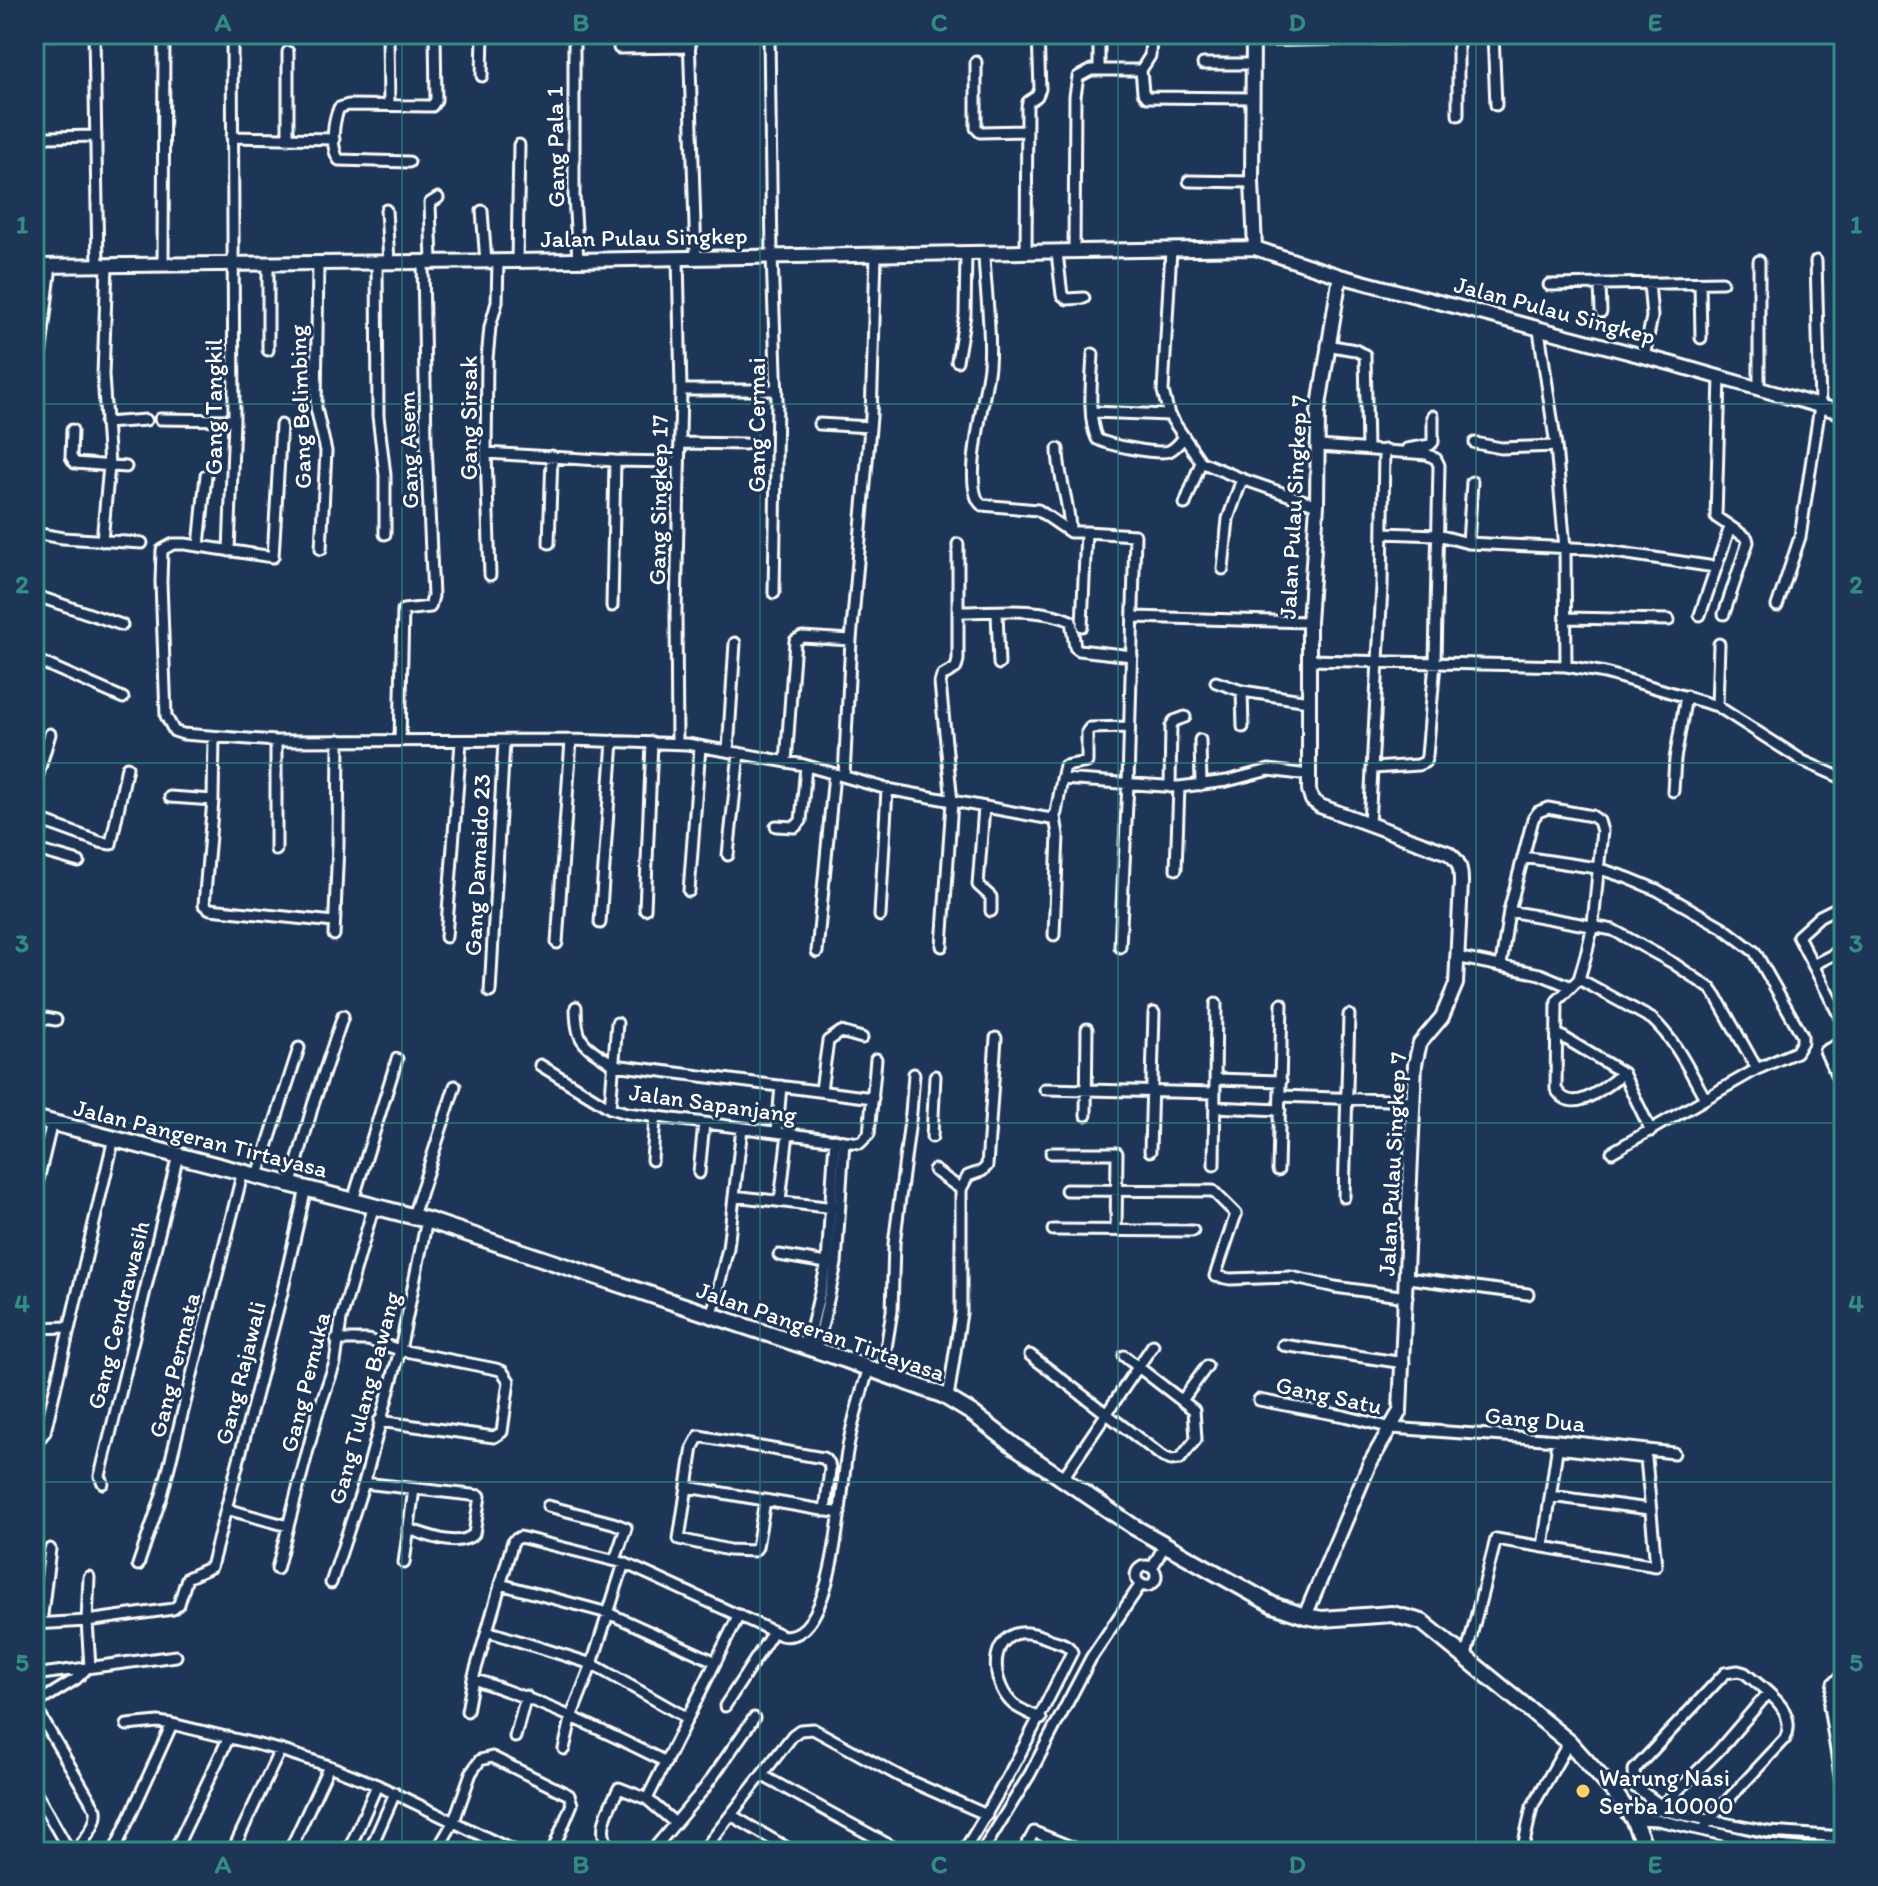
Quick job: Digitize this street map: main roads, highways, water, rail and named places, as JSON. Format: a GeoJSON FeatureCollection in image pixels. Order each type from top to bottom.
{"type":"FeatureCollection","features":[{"type":"Feature","properties":{"kind":"main road","name":"Jalan Pangeran Tirtayasa"},"geometry":{"type":"LineString","coordinates":[[34,1118],[420,1218],[812,1348],[948,1398],[1164,1546],[1246,1592],[1305,1616],[1322,1619],[1392,1614],[1422,1622],[1569,1742],[1613,1790],[1630,1815],[1647,1852]]}},
{"type":"Feature","properties":{"kind":"place","name":"Warung Nasi Serba 10000"},"geometry":{"type":"Point","coordinates":[1583,1791]}}]}
